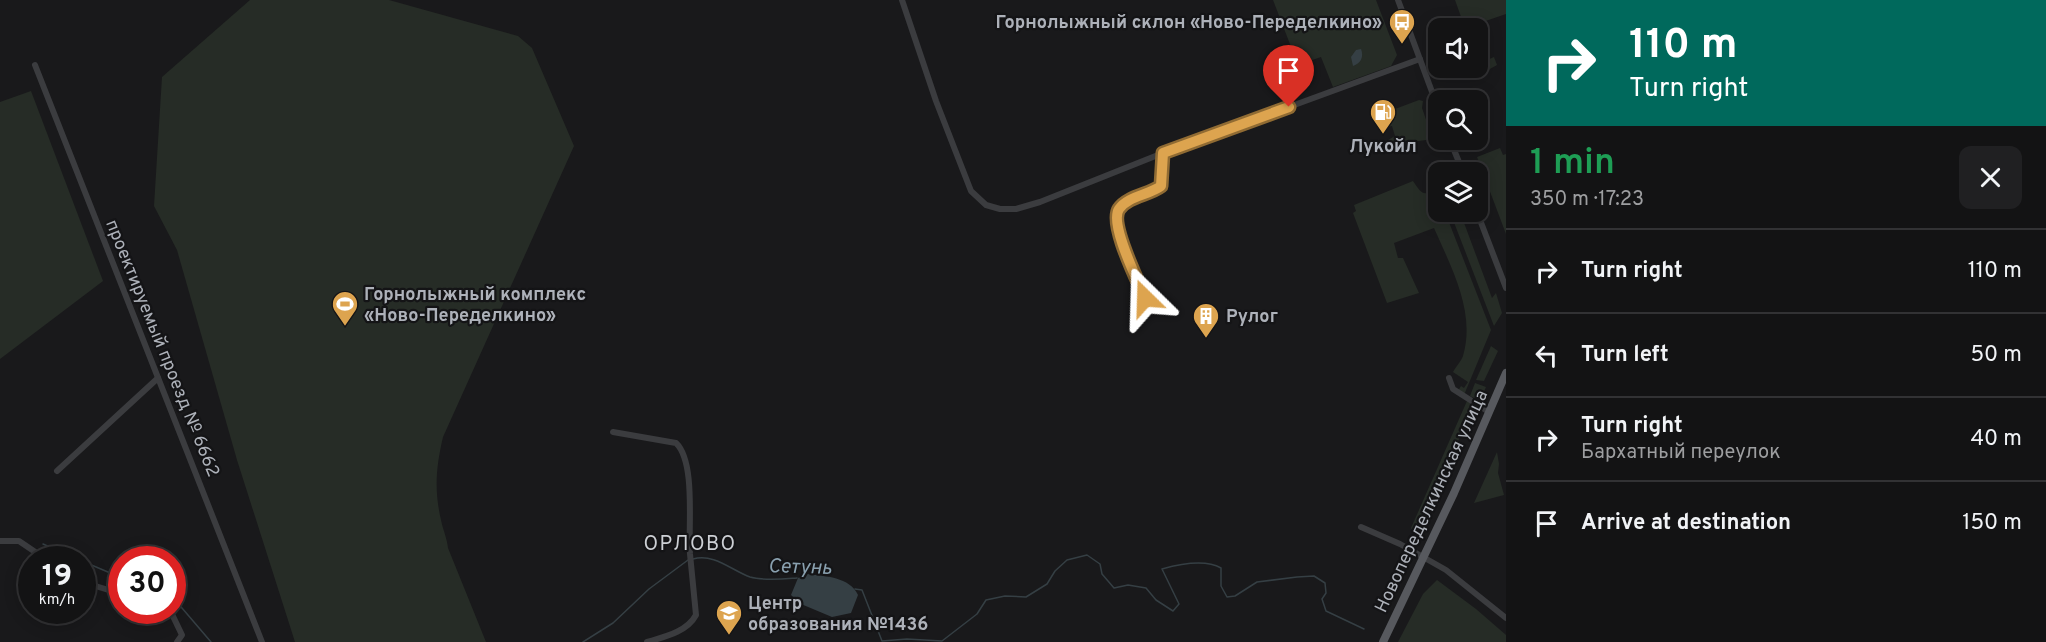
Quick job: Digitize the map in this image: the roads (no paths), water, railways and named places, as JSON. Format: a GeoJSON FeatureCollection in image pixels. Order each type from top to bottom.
{"type":"FeatureCollection","features":[{"type":"Feature","properties":{"kind":"main road","name":"Новопеределкинская улица"},"geometry":{"type":"LineString","coordinates":[[1383,642],[1424,557],[1506,373]]}},
{"type":"Feature","properties":{"kind":"street"},"geometry":{"type":"LineString","coordinates":[[902,0],[936,101],[971,191],[986,205],[1000,209],[1025,207],[1163,153],[1420,59]]}},
{"type":"Feature","properties":{"kind":"street"},"geometry":{"type":"LineString","coordinates":[[1398,0],[1431,90]]}},
{"type":"Feature","properties":{"kind":"street","name":"проектируемый проезд № 6662"},"geometry":{"type":"LineString","coordinates":[[35,65],[262,642]]}},
{"type":"Feature","properties":{"kind":"street"},"geometry":{"type":"LineString","coordinates":[[1145,298],[1118,230],[1116,217],[1119,209],[1125,203],[1161,186],[1163,153]]}},
{"type":"Feature","properties":{"kind":"street"},"geometry":{"type":"LineString","coordinates":[[1481,222],[1506,288]]}},
{"type":"Feature","properties":{"kind":"street"},"geometry":{"type":"LineString","coordinates":[[57,471],[158,378]]}},
{"type":"Feature","properties":{"kind":"street"},"geometry":{"type":"LineString","coordinates":[[1449,378],[1453,389],[1489,412]]}},
{"type":"Feature","properties":{"kind":"street"},"geometry":{"type":"LineString","coordinates":[[613,432],[676,443],[680,447],[686,468],[690,495],[690,553],[696,615],[686,628],[647,642]]}},
{"type":"Feature","properties":{"kind":"street"},"geometry":{"type":"LineString","coordinates":[[1361,526],[1446,570],[1506,618]]}},
{"type":"Feature","properties":{"kind":"street"},"geometry":{"type":"LineString","coordinates":[[0,541],[19,541],[26,546]]}},
{"type":"Feature","properties":{"kind":"street"},"geometry":{"type":"LineString","coordinates":[[177,624],[182,635],[177,642]]}},
{"type":"Feature","properties":{"kind":"waterway","name":"Сетунь"},"geometry":{"type":"LineString","coordinates":[[43,544],[48,546]]}},
{"type":"Feature","properties":{"kind":"waterway","name":"Сетунь"},"geometry":{"type":"LineString","coordinates":[[855,589],[862,590],[882,641],[907,639],[942,641],[977,614],[986,600],[1005,596],[1026,597],[1047,584],[1055,571],[1067,560],[1087,555],[1100,564],[1102,574],[1114,588],[1128,585],[1146,588],[1156,600],[1173,611],[1179,604],[1162,569],[1200,563],[1221,568],[1221,586],[1227,597],[1235,596],[1257,582],[1314,576],[1325,583],[1326,593],[1322,599],[1326,611],[1364,629]]}},
{"type":"Feature","properties":{"kind":"waterway","name":"Сетунь"},"geometry":{"type":"LineString","coordinates":[[693,559],[715,560],[755,578],[797,578]]}},
{"type":"Feature","properties":{"kind":"waterway","name":"Сетунь"},"geometry":{"type":"LineString","coordinates":[[583,642],[613,623],[649,589],[688,560]]}},
{"type":"Feature","properties":{"kind":"waterway","name":"Сетунь"},"geometry":{"type":"LineString","coordinates":[[96,567],[108,572]]}},
{"type":"Feature","properties":{"kind":"waterway","name":"Сетунь"},"geometry":{"type":"LineString","coordinates":[[186,613],[211,642]]}},
{"type":"Feature","properties":{"kind":"place","name":"Горнолыжный склон «Ново-Переделкино»"},"geometry":{"type":"Point","coordinates":[1402,45]}},
{"type":"Feature","properties":{"kind":"place","name":"Лукойл"},"geometry":{"type":"Point","coordinates":[1383,135]}},
{"type":"Feature","properties":{"kind":"place","name":"Горнолыжный комплекс «Ново-Переделкино»"},"geometry":{"type":"Point","coordinates":[345,327]}},
{"type":"Feature","properties":{"kind":"place","name":"Рулог"},"geometry":{"type":"Point","coordinates":[1206,339]}},
{"type":"Feature","properties":{"kind":"place","name":"Центр образования №1436"},"geometry":{"type":"Point","coordinates":[729,636]}},
{"type":"Feature","properties":{"kind":"district","name":"ОРЛОВО"},"geometry":{"type":"Point","coordinates":[690,543]}}]}
